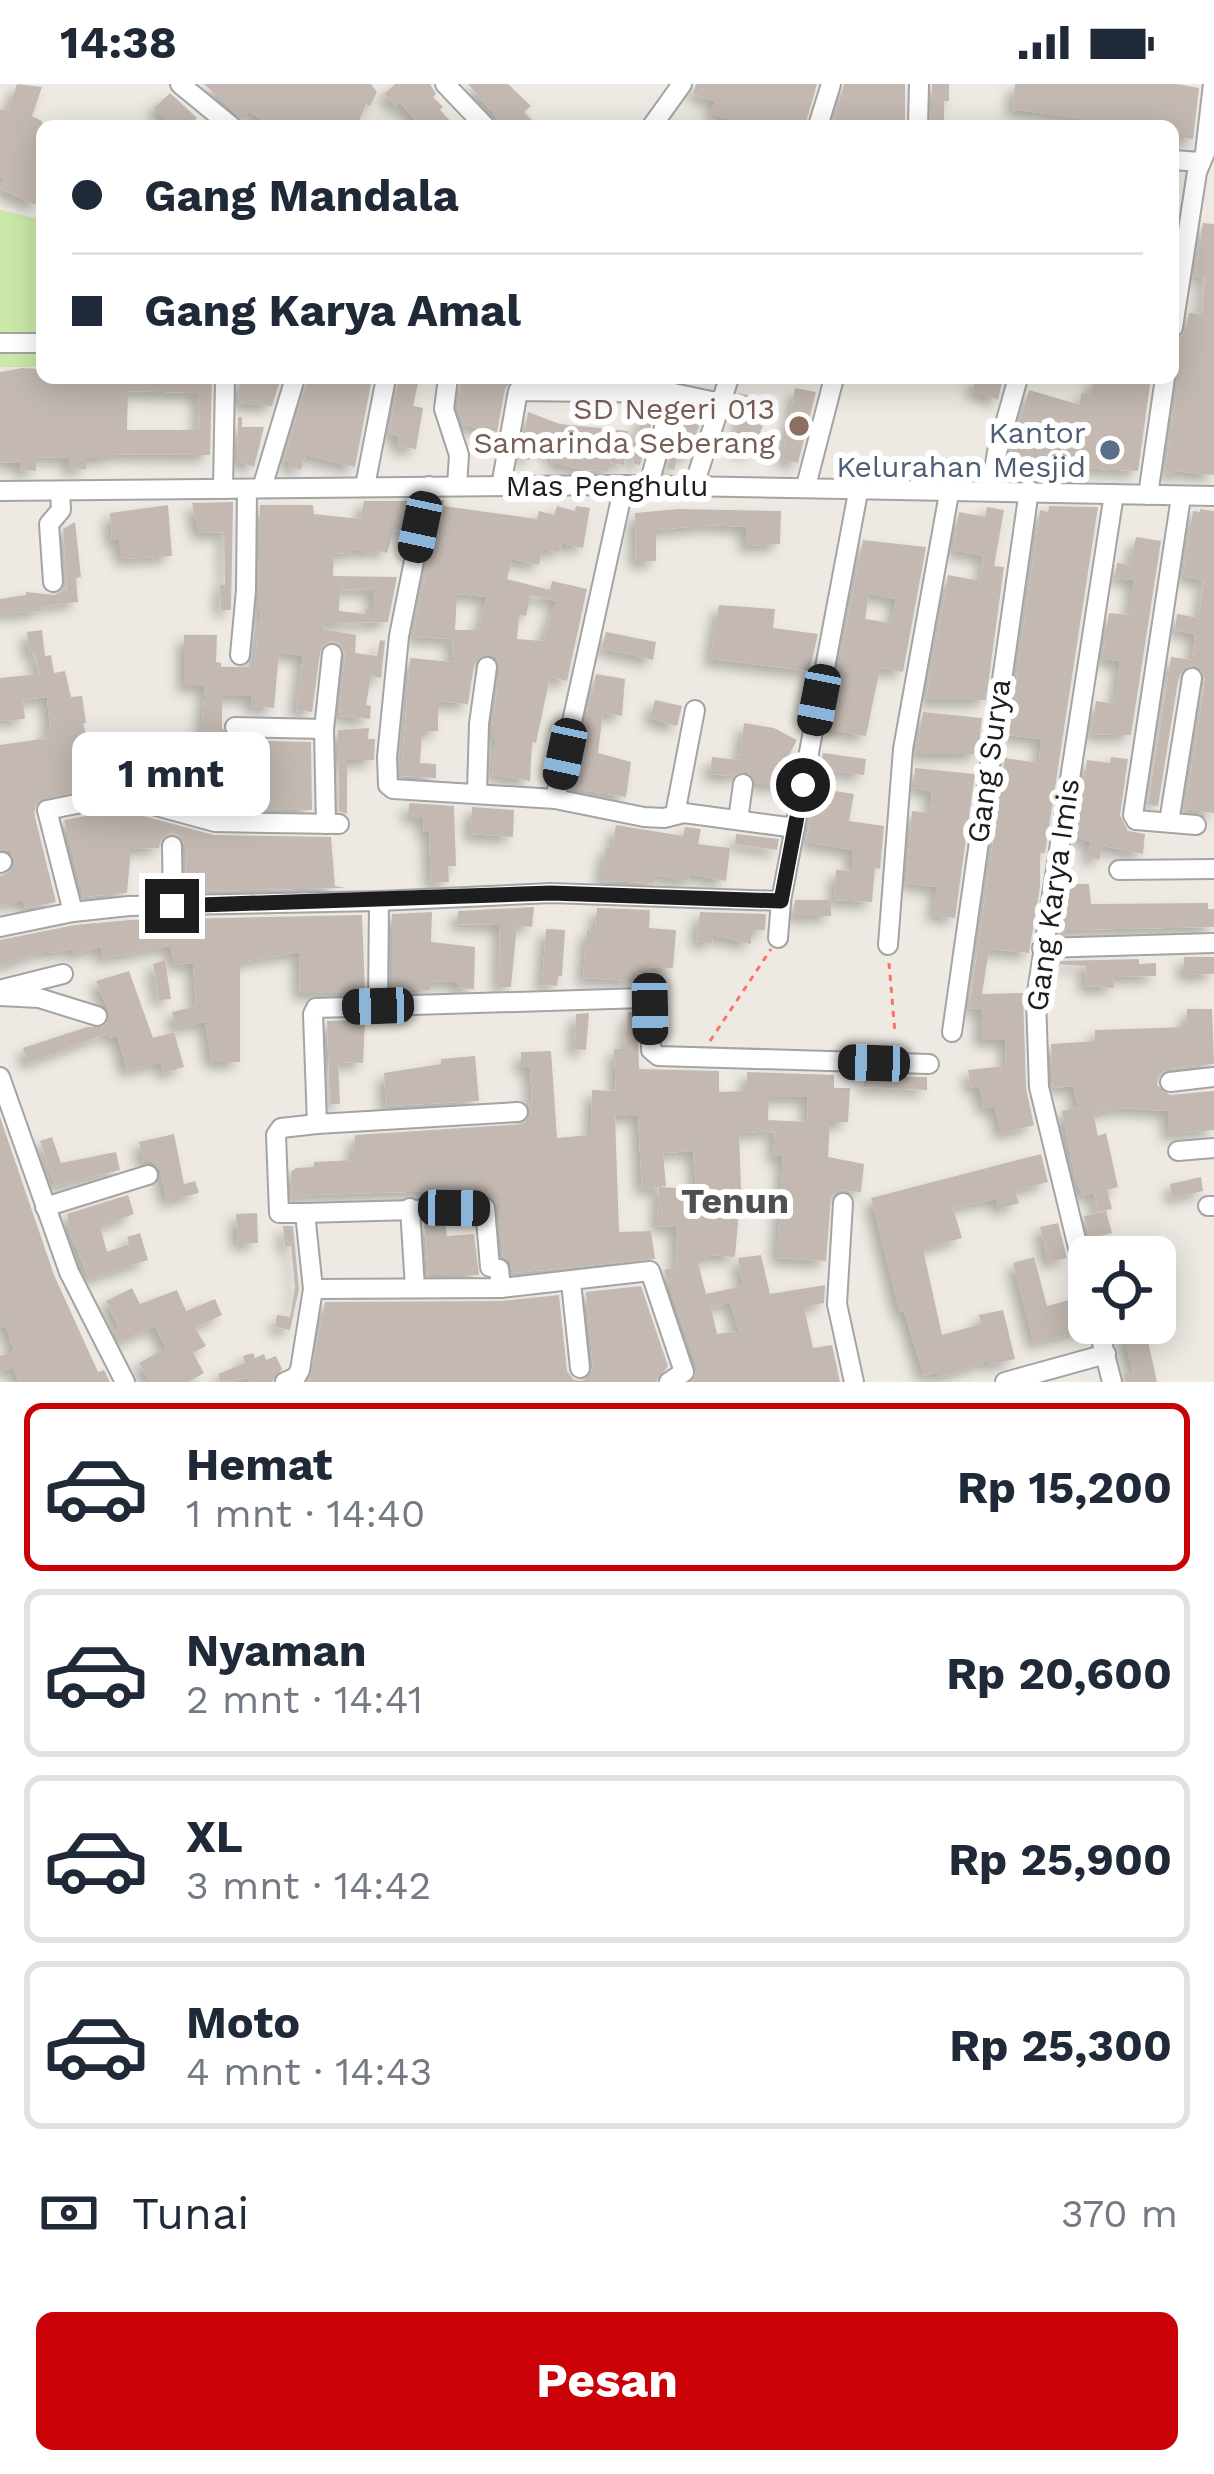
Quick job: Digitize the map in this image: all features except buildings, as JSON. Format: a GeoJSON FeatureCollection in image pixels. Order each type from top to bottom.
{"type":"FeatureCollection","features":[{"type":"Feature","properties":{"kind":"street"},"geometry":{"type":"LineString","coordinates":[[180,84],[224,120]]}},
{"type":"Feature","properties":{"kind":"street"},"geometry":{"type":"LineString","coordinates":[[656,120],[682,84]]}},
{"type":"Feature","properties":{"kind":"street"},"geometry":{"type":"LineString","coordinates":[[820,120],[831,84]]}},
{"type":"Feature","properties":{"kind":"street"},"geometry":{"type":"LineString","coordinates":[[918,120],[919,84]]}},
{"type":"Feature","properties":{"kind":"street"},"geometry":{"type":"LineString","coordinates":[[1179,290],[1212,84]]}},
{"type":"Feature","properties":{"kind":"street"},"geometry":{"type":"LineString","coordinates":[[457,89],[480,120]]}},
{"type":"Feature","properties":{"kind":"street"},"geometry":{"type":"LineString","coordinates":[[1179,160],[1200,162]]}},
{"type":"Feature","properties":{"kind":"street"},"geometry":{"type":"LineString","coordinates":[[0,343],[36,344]]}},
{"type":"Feature","properties":{"kind":"street"},"geometry":{"type":"LineString","coordinates":[[224,489],[225,384]]}},
{"type":"Feature","properties":{"kind":"street"},"geometry":{"type":"LineString","coordinates":[[240,655],[254,489],[293,384]]}},
{"type":"Feature","properties":{"kind":"street"},"geometry":{"type":"LineString","coordinates":[[365,486],[385,384]]}},
{"type":"Feature","properties":{"kind":"street"},"geometry":{"type":"LineString","coordinates":[[447,384],[444,409],[459,454],[457,486]]}},
{"type":"Feature","properties":{"kind":"street"},"geometry":{"type":"LineString","coordinates":[[694,485],[727,384]]}},
{"type":"Feature","properties":{"kind":"street"},"geometry":{"type":"LineString","coordinates":[[806,486],[832,384]]}},
{"type":"Feature","properties":{"kind":"street"},"geometry":{"type":"LineString","coordinates":[[992,489],[1016,384]]}},
{"type":"Feature","properties":{"kind":"street"},"geometry":{"type":"LineString","coordinates":[[1148,496],[1164,384]]}},
{"type":"Feature","properties":{"kind":"street"},"geometry":{"type":"LineString","coordinates":[[501,486],[519,385],[673,392],[721,403]]}},
{"type":"Feature","properties":{"kind":"street"},"geometry":{"type":"LineString","coordinates":[[650,485],[673,392]]}},
{"type":"Feature","properties":{"kind":"street"},"geometry":{"type":"LineString","coordinates":[[555,799],[624,485]]}},
{"type":"Feature","properties":{"kind":"street","name":"Mas Penghulu"},"geometry":{"type":"LineString","coordinates":[[0,491],[61,498],[365,486],[694,485],[1214,496]]}},
{"type":"Feature","properties":{"kind":"street"},"geometry":{"type":"LineString","coordinates":[[429,486],[399,636],[387,757],[387,779],[393,789],[555,799],[644,817],[675,814],[795,827]]}},
{"type":"Feature","properties":{"kind":"street"},"geometry":{"type":"LineString","coordinates":[[778,938],[859,487]]}},
{"type":"Feature","properties":{"kind":"street"},"geometry":{"type":"LineString","coordinates":[[887,945],[903,749],[950,488]]}},
{"type":"Feature","properties":{"kind":"street","name":"Gang Surya"},"geometry":{"type":"LineString","coordinates":[[952,1032],[1029,490]]}},
{"type":"Feature","properties":{"kind":"street","name":"Gang Karya Imis"},"geometry":{"type":"LineString","coordinates":[[1075,1236],[1037,1074],[1036,999],[1114,494]]}},
{"type":"Feature","properties":{"kind":"street"},"geometry":{"type":"LineString","coordinates":[[1181,497],[1133,814],[1136,820],[1196,825]]}},
{"type":"Feature","properties":{"kind":"street"},"geometry":{"type":"LineString","coordinates":[[53,582],[49,524],[61,498]]}},
{"type":"Feature","properties":{"kind":"street"},"geometry":{"type":"LineString","coordinates":[[73,912],[47,810],[106,798],[134,800],[215,822],[333,824],[324,729],[332,654]]}},
{"type":"Feature","properties":{"kind":"street"},"geometry":{"type":"LineString","coordinates":[[477,792],[487,668]]}},
{"type":"Feature","properties":{"kind":"street"},"geometry":{"type":"LineString","coordinates":[[1169,821],[1192,678]]}},
{"type":"Feature","properties":{"kind":"street"},"geometry":{"type":"LineString","coordinates":[[675,814],[695,710]]}},
{"type":"Feature","properties":{"kind":"street"},"geometry":{"type":"LineString","coordinates":[[236,727],[324,729]]}},
{"type":"Feature","properties":{"kind":"street"},"geometry":{"type":"LineString","coordinates":[[738,820],[743,784]]}},
{"type":"Feature","properties":{"kind":"street"},"geometry":{"type":"LineString","coordinates":[[172,846],[172,906]]}},
{"type":"Feature","properties":{"kind":"street"},"geometry":{"type":"LineString","coordinates":[[1119,869],[1214,869]]}},
{"type":"Feature","properties":{"kind":"street"},"geometry":{"type":"LineString","coordinates":[[0,927],[73,912],[551,893],[781,901]]}},
{"type":"Feature","properties":{"kind":"street"},"geometry":{"type":"LineString","coordinates":[[378,1006],[379,902]]}},
{"type":"Feature","properties":{"kind":"street"},"geometry":{"type":"LineString","coordinates":[[1042,948],[1214,944]]}},
{"type":"Feature","properties":{"kind":"street"},"geometry":{"type":"LineString","coordinates":[[0,993],[62,974]]}},
{"type":"Feature","properties":{"kind":"street"},"geometry":{"type":"LineString","coordinates":[[0,993],[38,998],[97,1016]]}},
{"type":"Feature","properties":{"kind":"street"},"geometry":{"type":"LineString","coordinates":[[317,1124],[316,1008],[644,998],[650,1002],[653,1054],[928,1064]]}},
{"type":"Feature","properties":{"kind":"street"},"geometry":{"type":"LineString","coordinates":[[0,1077],[69,1272],[125,1382]]}},
{"type":"Feature","properties":{"kind":"street"},"geometry":{"type":"LineString","coordinates":[[1170,1082],[1214,1077]]}},
{"type":"Feature","properties":{"kind":"street"},"geometry":{"type":"LineString","coordinates":[[501,1288],[499,1268],[490,1267],[486,1209],[278,1212],[276,1135],[281,1128],[317,1124],[518,1112]]}},
{"type":"Feature","properties":{"kind":"street"},"geometry":{"type":"LineString","coordinates":[[1178,1151],[1214,1148]]}},
{"type":"Feature","properties":{"kind":"street"},"geometry":{"type":"LineString","coordinates":[[46,1207],[148,1174]]}},
{"type":"Feature","properties":{"kind":"street"},"geometry":{"type":"LineString","coordinates":[[842,1203],[837,1304],[854,1382]]}},
{"type":"Feature","properties":{"kind":"street"},"geometry":{"type":"LineString","coordinates":[[410,1208],[415,1288]]}},
{"type":"Feature","properties":{"kind":"street"},"geometry":{"type":"LineString","coordinates":[[285,1382],[298,1374],[314,1288],[305,1213]]}},
{"type":"Feature","properties":{"kind":"street"},"geometry":{"type":"LineString","coordinates":[[314,1288],[501,1288],[651,1272],[685,1372],[669,1382]]}},
{"type":"Feature","properties":{"kind":"street"},"geometry":{"type":"LineString","coordinates":[[571,1282],[580,1368]]}},
{"type":"Feature","properties":{"kind":"street"},"geometry":{"type":"LineString","coordinates":[[1103,1344],[1112,1382]]}},
{"type":"Feature","properties":{"kind":"street"},"geometry":{"type":"LineString","coordinates":[[1005,1382],[1106,1354]]}},
{"type":"Feature","properties":{"kind":"path"},"geometry":{"type":"LineString","coordinates":[[699,1057],[778,938]]}},
{"type":"Feature","properties":{"kind":"path"},"geometry":{"type":"LineString","coordinates":[[887,945],[895,1033]]}},
{"type":"Feature","properties":{"kind":"green space"},"geometry":{"type":"Polygon","coordinates":[[[0,210],[36,219],[36,367],[0,367],[0,210]]]}},
{"type":"Feature","properties":{"kind":"place","name":"SD Negeri 013 Samarinda Seberang"},"geometry":{"type":"Point","coordinates":[799,426]}},
{"type":"Feature","properties":{"kind":"place","name":"Kantor Kelurahan Mesjid"},"geometry":{"type":"Point","coordinates":[1110,450]}},
{"type":"Feature","properties":{"kind":"district","name":"Tenun"},"geometry":{"type":"Point","coordinates":[735,1200]}},
{"type":"Feature","properties":{"kind":"route"},"geometry":{"type":"LineString","coordinates":[[172,906],[551,893],[781,901],[803,785]]}}]}
